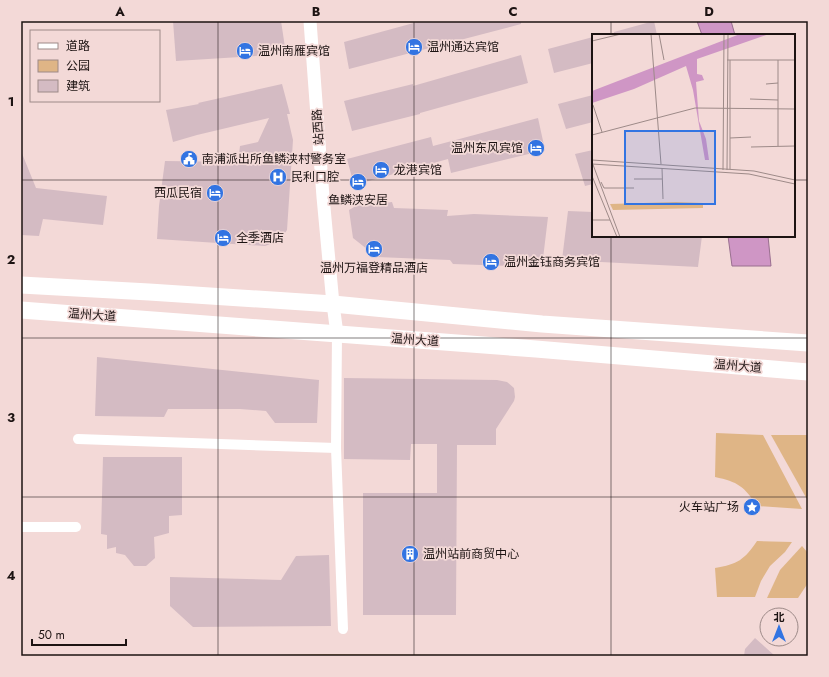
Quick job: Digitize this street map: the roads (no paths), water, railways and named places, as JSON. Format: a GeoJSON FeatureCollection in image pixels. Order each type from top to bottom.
{"type":"FeatureCollection","features":[{"type":"Feature","properties":{"kind":"main road"},"geometry":{"type":"LineString","coordinates":[[21,285],[333,304],[542,324],[808,343]]}},
{"type":"Feature","properties":{"kind":"main road","name":"温州大道"},"geometry":{"type":"LineString","coordinates":[[21,310],[808,372]]}},
{"type":"Feature","properties":{"kind":"street","name":"站西路"},"geometry":{"type":"LineString","coordinates":[[310,21],[323,197],[337,334]]}},
{"type":"Feature","properties":{"kind":"street"},"geometry":{"type":"LineString","coordinates":[[337,334],[336,448],[343,630]]}},
{"type":"Feature","properties":{"kind":"street"},"geometry":{"type":"LineString","coordinates":[[78,439],[336,448]]}},
{"type":"Feature","properties":{"kind":"street"},"geometry":{"type":"LineString","coordinates":[[21,527],[76,527]]}},
{"type":"Feature","properties":{"kind":"place","name":"温州通达宾馆"},"geometry":{"type":"Point","coordinates":[414,47]}},
{"type":"Feature","properties":{"kind":"place","name":"温州南雁宾馆"},"geometry":{"type":"Point","coordinates":[245,51]}},
{"type":"Feature","properties":{"kind":"place","name":"温州东风宾馆"},"geometry":{"type":"Point","coordinates":[536,148]}},
{"type":"Feature","properties":{"kind":"place","name":"南浦派出所鱼鳞浃村警务室"},"geometry":{"type":"Point","coordinates":[189,159]}},
{"type":"Feature","properties":{"kind":"place","name":"龙港宾馆"},"geometry":{"type":"Point","coordinates":[381,170]}},
{"type":"Feature","properties":{"kind":"place","name":"民利口腔"},"geometry":{"type":"Point","coordinates":[278,177]}},
{"type":"Feature","properties":{"kind":"place","name":"鱼鳞浃安居"},"geometry":{"type":"Point","coordinates":[358,182]}},
{"type":"Feature","properties":{"kind":"place","name":"西瓜民宿"},"geometry":{"type":"Point","coordinates":[215,193]}},
{"type":"Feature","properties":{"kind":"place","name":"全季酒店"},"geometry":{"type":"Point","coordinates":[223,238]}},
{"type":"Feature","properties":{"kind":"place","name":"温州万福登精品酒店"},"geometry":{"type":"Point","coordinates":[374,249]}},
{"type":"Feature","properties":{"kind":"place","name":"温州金钰商务宾馆"},"geometry":{"type":"Point","coordinates":[491,262]}},
{"type":"Feature","properties":{"kind":"place","name":"火车站广场"},"geometry":{"type":"Point","coordinates":[752,507]}},
{"type":"Feature","properties":{"kind":"place","name":"温州站前商贸中心"},"geometry":{"type":"Point","coordinates":[410,554]}}]}
